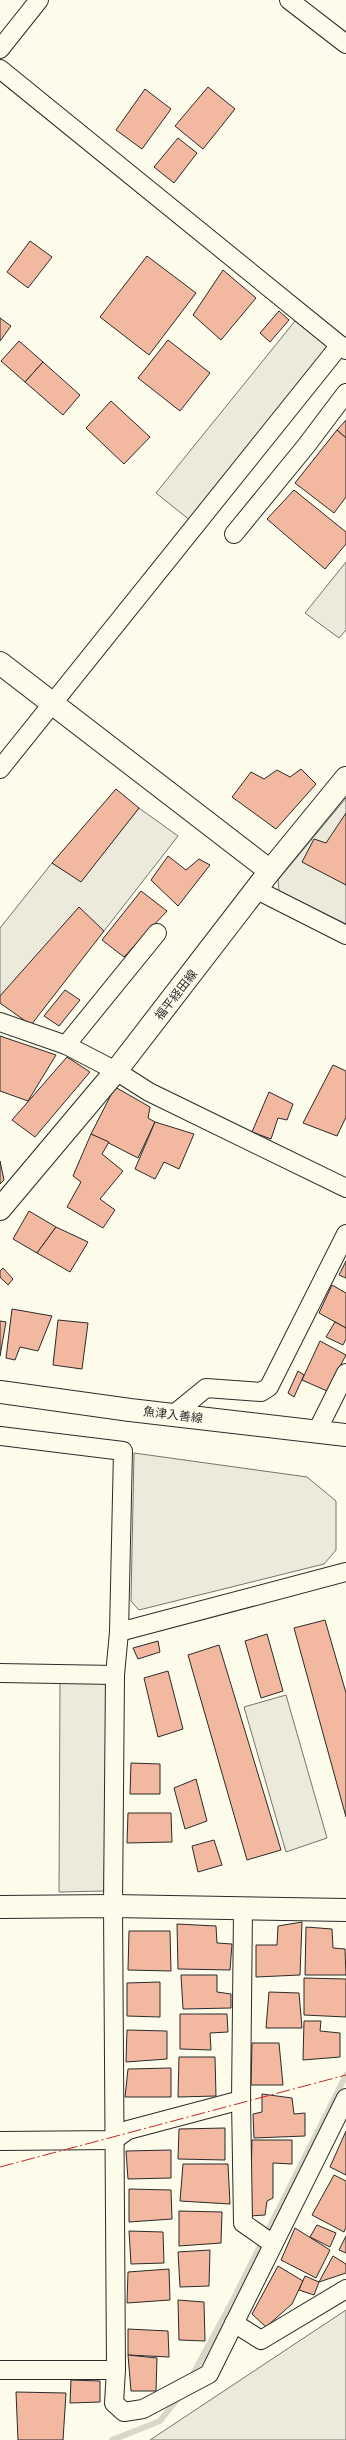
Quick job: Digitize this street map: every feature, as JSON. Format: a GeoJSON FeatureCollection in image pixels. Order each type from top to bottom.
{"type":"FeatureCollection","features":[{"type":"Feature","properties":{"kind":"main road"},"geometry":{"type":"LineString","coordinates":[[0,663],[270,871]]}},
{"type":"Feature","properties":{"kind":"main road","name":"福平経田線"},"geometry":{"type":"LineString","coordinates":[[0,1209],[116,1071],[257,890],[270,871],[346,778]]}},
{"type":"Feature","properties":{"kind":"main road","name":"魚津入善線"},"geometry":{"type":"LineString","coordinates":[[0,1392],[173,1415],[346,1434]]}},
{"type":"Feature","properties":{"kind":"main road"},"geometry":{"type":"LineString","coordinates":[[0,1907],[112,1906],[243,1910],[346,1910]]}},
{"type":"Feature","properties":{"kind":"street"},"geometry":{"type":"LineString","coordinates":[[0,49],[39,0]]}},
{"type":"Feature","properties":{"kind":"street"},"geometry":{"type":"LineString","coordinates":[[289,0],[346,44]]}},
{"type":"Feature","properties":{"kind":"street"},"geometry":{"type":"LineString","coordinates":[[0,69],[343,348],[0,769]]}},
{"type":"Feature","properties":{"kind":"street"},"geometry":{"type":"LineString","coordinates":[[234,534],[306,446],[346,393]]}},
{"type":"Feature","properties":{"kind":"street"},"geometry":{"type":"LineString","coordinates":[[257,890],[346,935]]}},
{"type":"Feature","properties":{"kind":"street"},"geometry":{"type":"LineString","coordinates":[[66,1045],[157,933]]}},
{"type":"Feature","properties":{"kind":"street"},"geometry":{"type":"LineString","coordinates":[[0,1022],[66,1045],[116,1071],[149,1092],[346,1188]]}},
{"type":"Feature","properties":{"kind":"street"},"geometry":{"type":"LineString","coordinates":[[173,1415],[206,1388],[261,1392],[269,1387],[346,1234]]}},
{"type":"Feature","properties":{"kind":"street"},"geometry":{"type":"LineString","coordinates":[[317,1431],[346,1373]]}},
{"type":"Feature","properties":{"kind":"street"},"geometry":{"type":"LineString","coordinates":[[0,1436],[123,1451],[119,1632],[115,1675],[112,1906],[116,2370],[114,2403],[124,2412],[143,2409],[209,2374],[346,2098]]}},
{"type":"Feature","properties":{"kind":"street"},"geometry":{"type":"LineString","coordinates":[[119,1632],[346,1572]]}},
{"type":"Feature","properties":{"kind":"street"},"geometry":{"type":"LineString","coordinates":[[0,1673],[115,1675]]}},
{"type":"Feature","properties":{"kind":"street"},"geometry":{"type":"LineString","coordinates":[[243,1910],[241,2100],[243,2223],[273,2244]]}},
{"type":"Feature","properties":{"kind":"street"},"geometry":{"type":"LineString","coordinates":[[0,2141],[114,2140],[128,2130],[241,2100]]}},
{"type":"Feature","properties":{"kind":"street"},"geometry":{"type":"LineString","coordinates":[[234,2323],[261,2340],[346,2289]]}},
{"type":"Feature","properties":{"kind":"street"},"geometry":{"type":"LineString","coordinates":[[0,2370],[116,2370]]}},
{"type":"Feature","properties":{"kind":"shaded area"},"geometry":{"type":"Polygon","coordinates":[[[295,321],[331,350],[191,521],[156,493],[295,321]]]}},
{"type":"Feature","properties":{"kind":"shaded area"},"geometry":{"type":"Polygon","coordinates":[[[346,562],[346,630],[339,638],[305,613],[346,562]]]}},
{"type":"Feature","properties":{"kind":"shaded area"},"geometry":{"type":"Polygon","coordinates":[[[346,798],[346,924],[279,891],[278,880],[346,798]]]}},
{"type":"Feature","properties":{"kind":"shaded area"},"geometry":{"type":"Polygon","coordinates":[[[139,808],[178,836],[104,931],[0,996],[0,928],[52,863],[81,881],[139,808]]]}},
{"type":"Feature","properties":{"kind":"shaded area"},"geometry":{"type":"Polygon","coordinates":[[[134,1453],[307,1477],[336,1501],[336,1550],[324,1564],[139,1610],[131,1601],[134,1453]]]}},
{"type":"Feature","properties":{"kind":"shaded area"},"geometry":{"type":"Polygon","coordinates":[[[60,1682],[107,1683],[104,1891],[59,1892],[60,1682]]]}},
{"type":"Feature","properties":{"kind":"shaded area"},"geometry":{"type":"Polygon","coordinates":[[[286,1695],[327,1838],[286,1852],[244,1707],[286,1695]]]}},
{"type":"Feature","properties":{"kind":"shaded area"},"geometry":{"type":"Polygon","coordinates":[[[346,2310],[346,2440],[150,2440],[346,2310]]]}},
{"type":"Feature","properties":{"kind":"building"},"geometry":{"type":"Polygon","coordinates":[[[208,87],[235,109],[203,149],[175,126],[208,87]]]}},
{"type":"Feature","properties":{"kind":"building"},"geometry":{"type":"Polygon","coordinates":[[[145,89],[171,109],[142,149],[116,130],[145,89]]]}},
{"type":"Feature","properties":{"kind":"building"},"geometry":{"type":"Polygon","coordinates":[[[178,138],[197,153],[174,183],[154,167],[178,138]]]}},
{"type":"Feature","properties":{"kind":"building"},"geometry":{"type":"Polygon","coordinates":[[[30,241],[52,257],[28,288],[7,272],[30,241]]]}},
{"type":"Feature","properties":{"kind":"building"},"geometry":{"type":"Polygon","coordinates":[[[147,256],[196,293],[149,355],[100,317],[147,256]]]}},
{"type":"Feature","properties":{"kind":"building"},"geometry":{"type":"Polygon","coordinates":[[[223,270],[256,298],[221,340],[193,315],[223,270]]]}},
{"type":"Feature","properties":{"kind":"building"},"geometry":{"type":"Polygon","coordinates":[[[279,311],[289,320],[270,342],[260,333],[279,311]]]}},
{"type":"Feature","properties":{"kind":"building"},"geometry":{"type":"Polygon","coordinates":[[[0,318],[11,326],[0,341],[0,318]]]}},
{"type":"Feature","properties":{"kind":"building"},"geometry":{"type":"Polygon","coordinates":[[[168,340],[210,373],[180,411],[138,378],[168,340]]]}},
{"type":"Feature","properties":{"kind":"building"},"geometry":{"type":"Polygon","coordinates":[[[19,341],[43,362],[25,382],[1,361],[19,341]]]}},
{"type":"Feature","properties":{"kind":"building"},"geometry":{"type":"Polygon","coordinates":[[[43,362],[80,395],[63,415],[25,382],[43,362]]]}},
{"type":"Feature","properties":{"kind":"building"},"geometry":{"type":"Polygon","coordinates":[[[111,401],[150,437],[124,464],[86,428],[111,401]]]}},
{"type":"Feature","properties":{"kind":"building"},"geometry":{"type":"Polygon","coordinates":[[[346,420],[346,438],[337,430],[346,420]]]}},
{"type":"Feature","properties":{"kind":"building"},"geometry":{"type":"Polygon","coordinates":[[[337,430],[346,438],[346,497],[334,513],[295,483],[337,430]]]}},
{"type":"Feature","properties":{"kind":"building"},"geometry":{"type":"Polygon","coordinates":[[[294,490],[346,532],[346,544],[325,569],[267,519],[294,490]]]}},
{"type":"Feature","properties":{"kind":"building"},"geometry":{"type":"Polygon","coordinates":[[[301,769],[316,784],[276,829],[232,797],[251,772],[264,779],[277,770],[290,777],[301,769]]]}},
{"type":"Feature","properties":{"kind":"building"},"geometry":{"type":"Polygon","coordinates":[[[116,789],[139,808],[81,882],[52,863],[116,789]]]}},
{"type":"Feature","properties":{"kind":"building"},"geometry":{"type":"Polygon","coordinates":[[[346,813],[346,885],[302,862],[314,839],[326,843],[346,813]]]}},
{"type":"Feature","properties":{"kind":"building"},"geometry":{"type":"Polygon","coordinates":[[[168,856],[186,870],[199,859],[210,865],[178,906],[151,880],[168,856]]]}},
{"type":"Feature","properties":{"kind":"building"},"geometry":{"type":"Polygon","coordinates":[[[141,891],[167,911],[124,957],[102,940],[141,891]]]}},
{"type":"Feature","properties":{"kind":"building"},"geometry":{"type":"Polygon","coordinates":[[[79,907],[104,931],[31,1025],[0,1003],[0,996],[79,907]]]}},
{"type":"Feature","properties":{"kind":"building"},"geometry":{"type":"Polygon","coordinates":[[[65,990],[80,1000],[59,1026],[44,1016],[65,990]]]}},
{"type":"Feature","properties":{"kind":"building"},"geometry":{"type":"Polygon","coordinates":[[[0,1036],[56,1055],[28,1101],[0,1091],[0,1036]]]}},
{"type":"Feature","properties":{"kind":"building"},"geometry":{"type":"Polygon","coordinates":[[[67,1057],[90,1072],[35,1137],[12,1120],[67,1057]]]}},
{"type":"Feature","properties":{"kind":"building"},"geometry":{"type":"Polygon","coordinates":[[[333,1065],[346,1071],[346,1117],[337,1136],[303,1123],[333,1065]]]}},
{"type":"Feature","properties":{"kind":"building"},"geometry":{"type":"Polygon","coordinates":[[[115,1087],[150,1107],[148,1118],[155,1122],[138,1158],[91,1134],[115,1087]]]}},
{"type":"Feature","properties":{"kind":"building"},"geometry":{"type":"Polygon","coordinates":[[[269,1092],[293,1104],[287,1120],[278,1118],[271,1139],[252,1132],[269,1092]]]}},
{"type":"Feature","properties":{"kind":"building"},"geometry":{"type":"Polygon","coordinates":[[[155,1122],[194,1134],[179,1169],[164,1162],[155,1179],[135,1169],[155,1122]]]}},
{"type":"Feature","properties":{"kind":"building"},"geometry":{"type":"Polygon","coordinates":[[[91,1134],[109,1142],[102,1154],[123,1171],[100,1199],[115,1210],[103,1228],[67,1207],[81,1182],[73,1176],[91,1134]]]}},
{"type":"Feature","properties":{"kind":"building"},"geometry":{"type":"Polygon","coordinates":[[[0,1161],[4,1180],[0,1184],[0,1161]]]}},
{"type":"Feature","properties":{"kind":"building"},"geometry":{"type":"Polygon","coordinates":[[[29,1211],[56,1227],[37,1253],[13,1239],[29,1211]]]}},
{"type":"Feature","properties":{"kind":"building"},"geometry":{"type":"Polygon","coordinates":[[[56,1227],[88,1242],[70,1272],[37,1253],[56,1227]]]}},
{"type":"Feature","properties":{"kind":"building"},"geometry":{"type":"Polygon","coordinates":[[[346,1261],[346,1278],[339,1275],[346,1261]]]}},
{"type":"Feature","properties":{"kind":"building"},"geometry":{"type":"Polygon","coordinates":[[[3,1268],[13,1279],[8,1285],[0,1277],[0,1271],[3,1268]]]}},
{"type":"Feature","properties":{"kind":"building"},"geometry":{"type":"Polygon","coordinates":[[[332,1285],[346,1293],[346,1328],[319,1313],[332,1285]]]}},
{"type":"Feature","properties":{"kind":"building"},"geometry":{"type":"Polygon","coordinates":[[[12,1309],[52,1316],[38,1351],[20,1347],[15,1360],[6,1358],[12,1309]]]}},
{"type":"Feature","properties":{"kind":"building"},"geometry":{"type":"Polygon","coordinates":[[[58,1320],[88,1323],[82,1369],[53,1365],[58,1320]]]}},
{"type":"Feature","properties":{"kind":"building"},"geometry":{"type":"Polygon","coordinates":[[[0,1321],[6,1322],[0,1356],[0,1321]]]}},
{"type":"Feature","properties":{"kind":"building"},"geometry":{"type":"Polygon","coordinates":[[[335,1322],[346,1328],[346,1339],[343,1345],[326,1337],[335,1322]]]}},
{"type":"Feature","properties":{"kind":"building"},"geometry":{"type":"Polygon","coordinates":[[[320,1341],[346,1355],[327,1391],[302,1380],[320,1341]]]}},
{"type":"Feature","properties":{"kind":"building"},"geometry":{"type":"Polygon","coordinates":[[[298,1371],[304,1375],[294,1397],[288,1393],[298,1371]]]}},
{"type":"Feature","properties":{"kind":"building"},"geometry":{"type":"Polygon","coordinates":[[[325,1620],[346,1693],[346,1817],[294,1628],[325,1620]]]}},
{"type":"Feature","properties":{"kind":"building"},"geometry":{"type":"Polygon","coordinates":[[[267,1634],[283,1691],[261,1698],[245,1641],[267,1634]]]}},
{"type":"Feature","properties":{"kind":"building"},"geometry":{"type":"Polygon","coordinates":[[[158,1641],[160,1652],[138,1659],[133,1648],[158,1641]]]}},
{"type":"Feature","properties":{"kind":"building"},"geometry":{"type":"Polygon","coordinates":[[[219,1645],[281,1850],[247,1860],[188,1655],[219,1645]]]}},
{"type":"Feature","properties":{"kind":"building"},"geometry":{"type":"Polygon","coordinates":[[[168,1671],[183,1729],[158,1737],[144,1678],[168,1671]]]}},
{"type":"Feature","properties":{"kind":"building"},"geometry":{"type":"Polygon","coordinates":[[[131,1763],[160,1764],[160,1794],[130,1794],[131,1763]]]}},
{"type":"Feature","properties":{"kind":"building"},"geometry":{"type":"Polygon","coordinates":[[[196,1779],[207,1821],[185,1829],[174,1788],[196,1779]]]}},
{"type":"Feature","properties":{"kind":"building"},"geometry":{"type":"Polygon","coordinates":[[[128,1813],[171,1813],[172,1842],[127,1843],[128,1813]]]}},
{"type":"Feature","properties":{"kind":"building"},"geometry":{"type":"Polygon","coordinates":[[[214,1840],[222,1865],[198,1872],[192,1846],[214,1840]]]}},
{"type":"Feature","properties":{"kind":"building"},"geometry":{"type":"Polygon","coordinates":[[[302,1922],[300,1975],[256,1977],[256,1945],[277,1945],[278,1926],[302,1922]]]}},
{"type":"Feature","properties":{"kind":"building"},"geometry":{"type":"Polygon","coordinates":[[[177,1924],[216,1926],[217,1943],[232,1944],[230,1970],[178,1969],[177,1924]]]}},
{"type":"Feature","properties":{"kind":"building"},"geometry":{"type":"Polygon","coordinates":[[[306,1927],[332,1929],[333,1948],[345,1949],[346,1975],[305,1975],[306,1927]]]}},
{"type":"Feature","properties":{"kind":"building"},"geometry":{"type":"Polygon","coordinates":[[[129,1931],[170,1931],[171,1971],[128,1970],[129,1931]]]}},
{"type":"Feature","properties":{"kind":"building"},"geometry":{"type":"Polygon","coordinates":[[[181,1975],[217,1975],[217,1992],[231,1994],[231,2008],[183,2009],[181,1975]]]}},
{"type":"Feature","properties":{"kind":"building"},"geometry":{"type":"Polygon","coordinates":[[[304,1978],[346,1979],[346,2017],[304,2015],[304,1978]]]}},
{"type":"Feature","properties":{"kind":"building"},"geometry":{"type":"Polygon","coordinates":[[[160,1982],[160,2017],[127,2016],[127,1983],[160,1982]]]}},
{"type":"Feature","properties":{"kind":"building"},"geometry":{"type":"Polygon","coordinates":[[[269,1992],[299,1993],[302,2028],[266,2028],[269,1992]]]}},
{"type":"Feature","properties":{"kind":"building"},"geometry":{"type":"Polygon","coordinates":[[[180,2014],[227,2014],[228,2032],[210,2033],[211,2050],[180,2049],[180,2014]]]}},
{"type":"Feature","properties":{"kind":"building"},"geometry":{"type":"Polygon","coordinates":[[[304,2021],[321,2021],[320,2031],[340,2033],[340,2057],[303,2060],[304,2021]]]}},
{"type":"Feature","properties":{"kind":"building"},"geometry":{"type":"Polygon","coordinates":[[[127,2030],[167,2031],[167,2059],[126,2062],[127,2030]]]}},
{"type":"Feature","properties":{"kind":"building"},"geometry":{"type":"Polygon","coordinates":[[[252,2043],[279,2043],[283,2085],[251,2085],[252,2043]]]}},
{"type":"Feature","properties":{"kind":"building"},"geometry":{"type":"Polygon","coordinates":[[[179,2057],[215,2057],[216,2096],[178,2097],[179,2057]]]}},
{"type":"Feature","properties":{"kind":"building"},"geometry":{"type":"Polygon","coordinates":[[[171,2068],[171,2097],[125,2097],[128,2069],[171,2068]]]}},
{"type":"Feature","properties":{"kind":"building"},"geometry":{"type":"Polygon","coordinates":[[[262,2094],[292,2098],[294,2114],[305,2113],[305,2136],[254,2138],[253,2114],[262,2112],[262,2094]]]}},
{"type":"Feature","properties":{"kind":"building"},"geometry":{"type":"Polygon","coordinates":[[[225,2128],[225,2160],[178,2159],[179,2129],[225,2128]]]}},
{"type":"Feature","properties":{"kind":"building"},"geometry":{"type":"Polygon","coordinates":[[[346,2131],[346,2175],[330,2167],[346,2131]]]}},
{"type":"Feature","properties":{"kind":"building"},"geometry":{"type":"Polygon","coordinates":[[[252,2140],[292,2140],[292,2164],[273,2163],[273,2198],[267,2201],[265,2215],[250,2216],[252,2140]]]}},
{"type":"Feature","properties":{"kind":"building"},"geometry":{"type":"Polygon","coordinates":[[[171,2150],[171,2178],[128,2179],[126,2151],[171,2150]]]}},
{"type":"Feature","properties":{"kind":"building"},"geometry":{"type":"Polygon","coordinates":[[[183,2164],[228,2164],[230,2204],[180,2201],[183,2164]]]}},
{"type":"Feature","properties":{"kind":"building"},"geometry":{"type":"Polygon","coordinates":[[[334,2175],[346,2181],[346,2227],[344,2232],[312,2215],[334,2175]]]}},
{"type":"Feature","properties":{"kind":"building"},"geometry":{"type":"Polygon","coordinates":[[[129,2189],[171,2190],[172,2219],[129,2222],[129,2189]]]}},
{"type":"Feature","properties":{"kind":"building"},"geometry":{"type":"Polygon","coordinates":[[[179,2211],[222,2212],[221,2243],[179,2246],[179,2211]]]}},
{"type":"Feature","properties":{"kind":"building"},"geometry":{"type":"Polygon","coordinates":[[[317,2225],[336,2233],[330,2247],[310,2237],[317,2225]]]}},
{"type":"Feature","properties":{"kind":"building"},"geometry":{"type":"Polygon","coordinates":[[[295,2228],[330,2250],[316,2278],[281,2260],[295,2228]]]}},
{"type":"Feature","properties":{"kind":"building"},"geometry":{"type":"Polygon","coordinates":[[[129,2231],[163,2232],[164,2263],[131,2264],[129,2231]]]}},
{"type":"Feature","properties":{"kind":"building"},"geometry":{"type":"Polygon","coordinates":[[[346,2236],[346,2253],[339,2250],[346,2236]]]}},
{"type":"Feature","properties":{"kind":"building"},"geometry":{"type":"Polygon","coordinates":[[[210,2250],[209,2286],[180,2287],[178,2252],[210,2250]]]}},
{"type":"Feature","properties":{"kind":"building"},"geometry":{"type":"Polygon","coordinates":[[[333,2256],[346,2264],[346,2273],[319,2282],[333,2256]]]}},
{"type":"Feature","properties":{"kind":"building"},"geometry":{"type":"Polygon","coordinates":[[[278,2266],[303,2281],[292,2304],[266,2327],[252,2314],[278,2266]]]}},
{"type":"Feature","properties":{"kind":"building"},"geometry":{"type":"Polygon","coordinates":[[[169,2269],[170,2300],[127,2303],[128,2272],[169,2269]]]}},
{"type":"Feature","properties":{"kind":"building"},"geometry":{"type":"Polygon","coordinates":[[[305,2276],[319,2282],[314,2295],[299,2290],[305,2276]]]}},
{"type":"Feature","properties":{"kind":"building"},"geometry":{"type":"Polygon","coordinates":[[[178,2300],[204,2302],[205,2341],[179,2340],[178,2300]]]}},
{"type":"Feature","properties":{"kind":"building"},"geometry":{"type":"Polygon","coordinates":[[[128,2329],[168,2331],[169,2357],[128,2355],[128,2329]]]}},
{"type":"Feature","properties":{"kind":"building"},"geometry":{"type":"Polygon","coordinates":[[[128,2355],[157,2358],[156,2391],[131,2391],[128,2355]]]}},
{"type":"Feature","properties":{"kind":"building"},"geometry":{"type":"Polygon","coordinates":[[[71,2380],[100,2381],[100,2402],[70,2403],[71,2380]]]}},
{"type":"Feature","properties":{"kind":"building"},"geometry":{"type":"Polygon","coordinates":[[[16,2392],[66,2393],[63,2440],[18,2440],[16,2392]]]}},
{"type":"Feature","properties":{"kind":"waterway"},"geometry":{"type":"LineString","coordinates":[[191,2378],[232,2302],[346,2075]]}},
{"type":"Feature","properties":{"kind":"waterway"},"geometry":{"type":"LineString","coordinates":[[112,2440],[160,2421],[180,2396]]}},
{"type":"Feature","properties":{"kind":"power"},"geometry":{"type":"LineString","coordinates":[[0,2167],[346,2075]]}}]}
